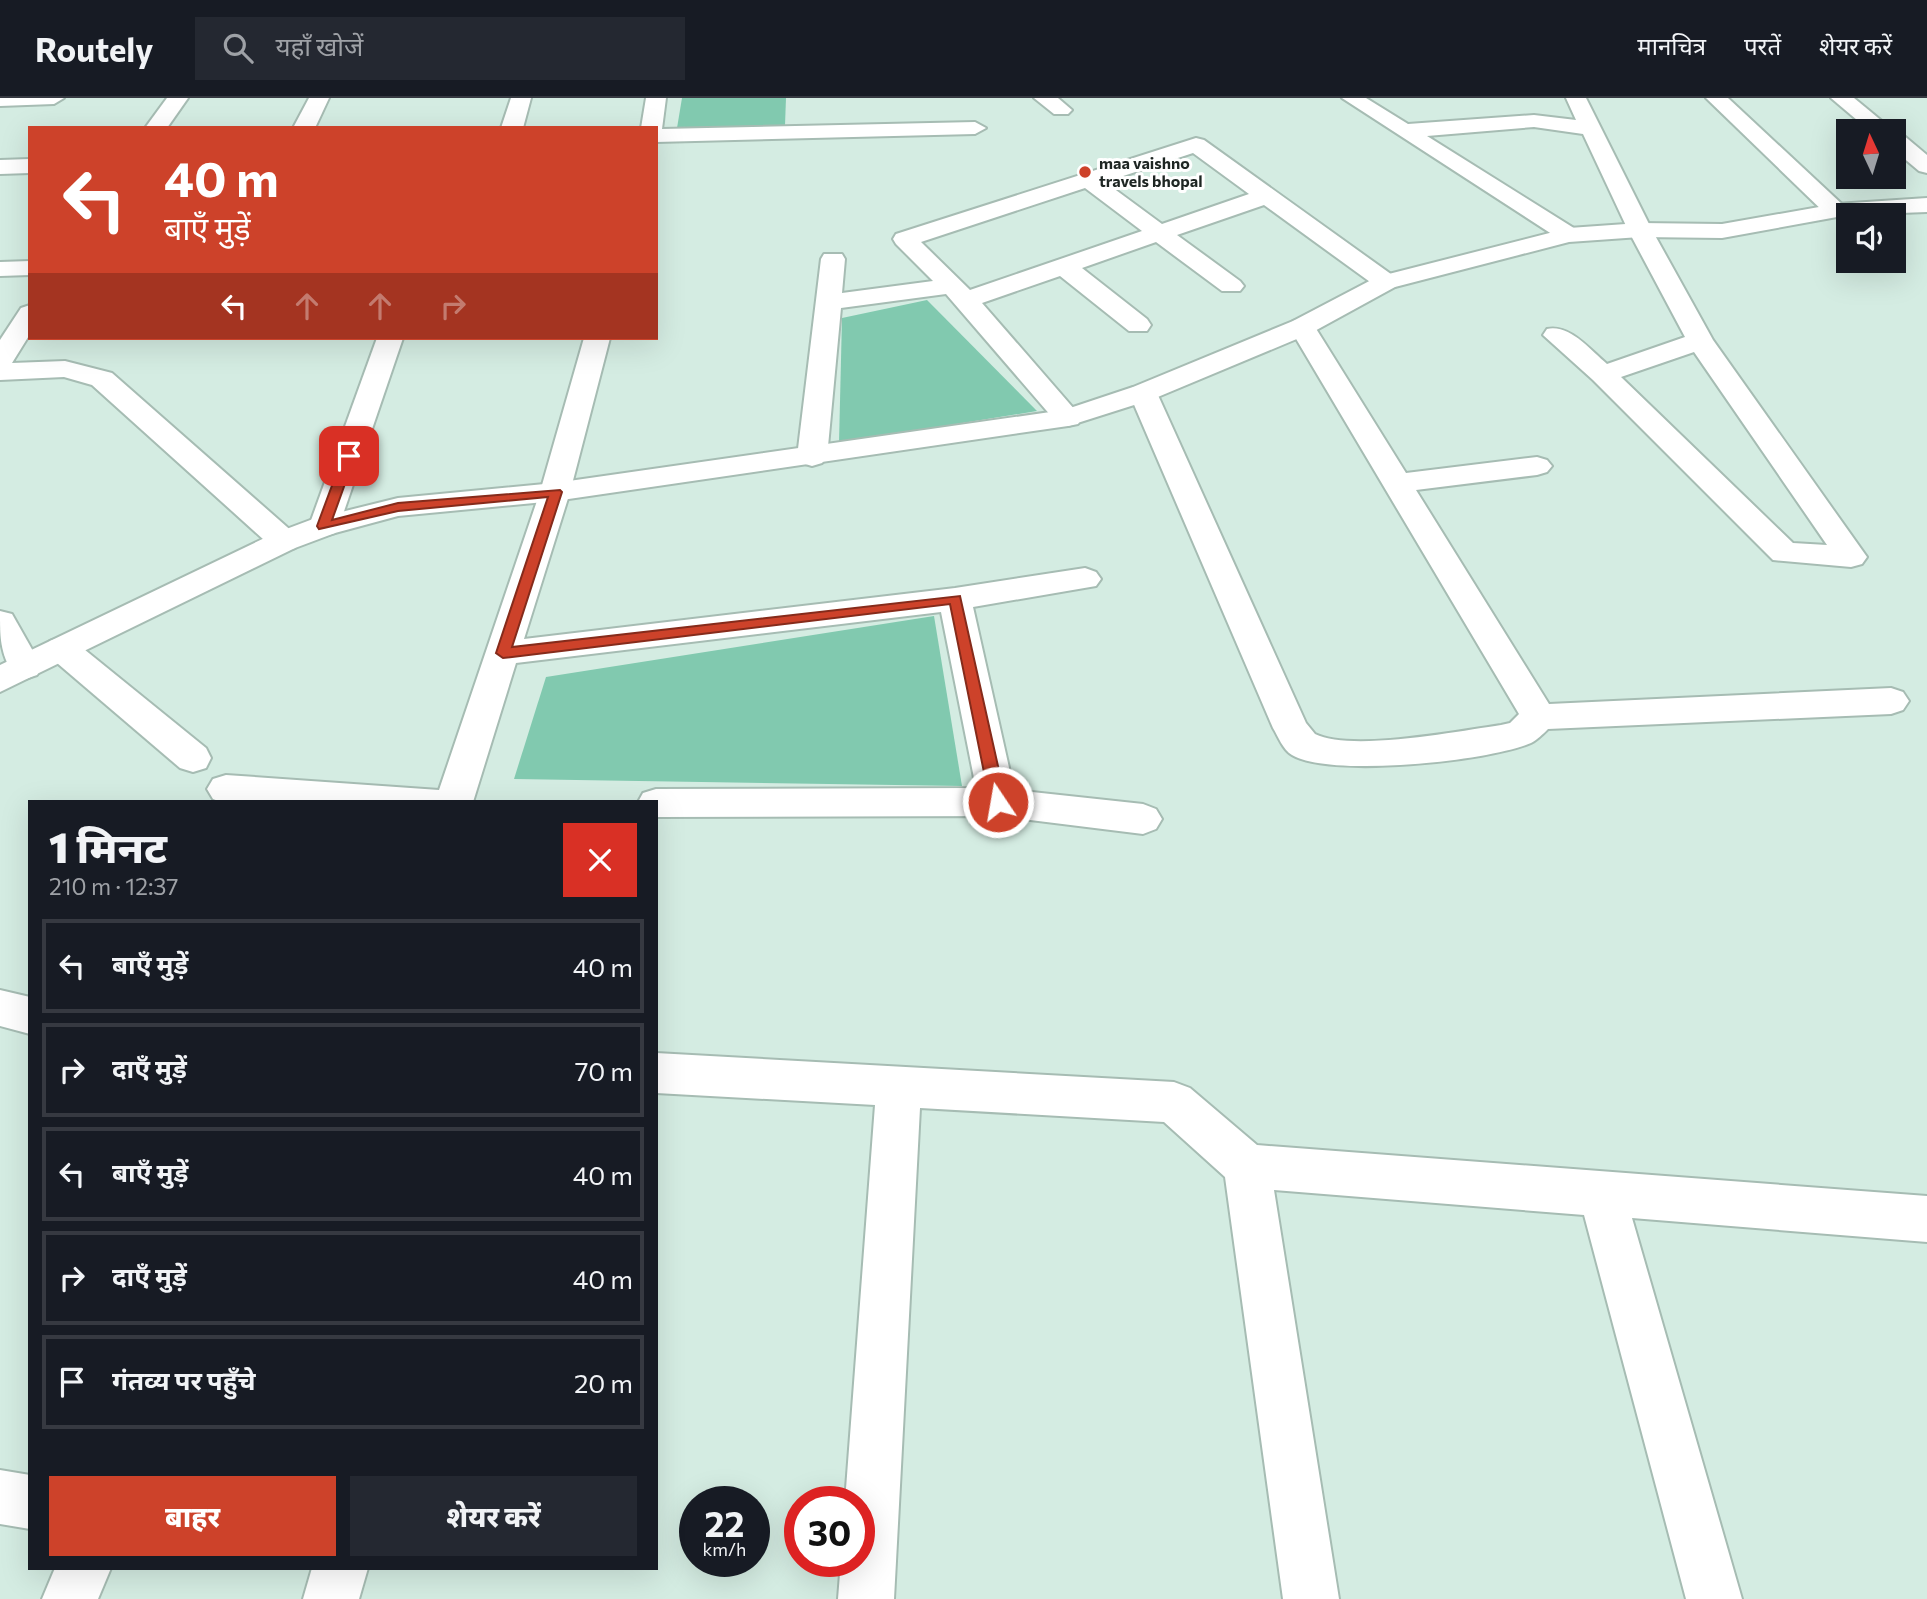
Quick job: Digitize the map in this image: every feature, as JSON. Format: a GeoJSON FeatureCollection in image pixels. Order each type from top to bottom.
{"type":"FeatureCollection","features":[{"type":"Feature","properties":{"kind":"street"},"geometry":{"type":"LineString","coordinates":[[1,102],[54,98]]}},
{"type":"Feature","properties":{"kind":"street"},"geometry":{"type":"LineString","coordinates":[[157,126],[178,98]]}},
{"type":"Feature","properties":{"kind":"street"},"geometry":{"type":"LineString","coordinates":[[305,126],[319,98]]}},
{"type":"Feature","properties":{"kind":"street"},"geometry":{"type":"LineString","coordinates":[[513,126],[521,98]]}},
{"type":"Feature","properties":{"kind":"street"},"geometry":{"type":"LineString","coordinates":[[652,126],[656,98]]}},
{"type":"Feature","properties":{"kind":"street"},"geometry":{"type":"LineString","coordinates":[[1352,98],[1569,235]]}},
{"type":"Feature","properties":{"kind":"street"},"geometry":{"type":"LineString","coordinates":[[1556,335],[1603,374],[1784,553],[1851,557],[1700,341],[1640,230],[1576,98]]}},
{"type":"Feature","properties":{"kind":"street"},"geometry":{"type":"LineString","coordinates":[[1716,98],[1836,211]]}},
{"type":"Feature","properties":{"kind":"street"},"geometry":{"type":"LineString","coordinates":[[1841,98],[1868,119]]}},
{"type":"Feature","properties":{"kind":"street"},"geometry":{"type":"LineString","coordinates":[[1404,131],[1534,121],[1591,129]]}},
{"type":"Feature","properties":{"kind":"street"},"geometry":{"type":"LineString","coordinates":[[658,136],[975,128]]}},
{"type":"Feature","properties":{"kind":"street"},"geometry":{"type":"LineString","coordinates":[[1068,418],[959,293],[905,239],[1196,145],[1386,282]]}},
{"type":"Feature","properties":{"kind":"street"},"geometry":{"type":"LineString","coordinates":[[1906,149],[1927,166]]}},
{"type":"Feature","properties":{"kind":"street"},"geometry":{"type":"LineString","coordinates":[[0,167],[28,166]]}},
{"type":"Feature","properties":{"kind":"street"},"geometry":{"type":"LineString","coordinates":[[1088,180],[1231,286]]}},
{"type":"Feature","properties":{"kind":"street"},"geometry":{"type":"LineString","coordinates":[[830,302],[959,293],[1065,267],[1266,196]]}},
{"type":"Feature","properties":{"kind":"street"},"geometry":{"type":"LineString","coordinates":[[1906,206],[1927,205]]}},
{"type":"Feature","properties":{"kind":"street"},"geometry":{"type":"LineString","coordinates":[[0,622],[12,674],[284,541],[324,526],[398,507],[555,492],[1068,418],[1143,393],[1302,327],[1386,282],[1569,235],[1640,230],[1722,231],[1836,211]]}},
{"type":"Feature","properties":{"kind":"street"},"geometry":{"type":"LineString","coordinates":[[812,457],[834,259]]}},
{"type":"Feature","properties":{"kind":"street"},"geometry":{"type":"LineString","coordinates":[[1065,267],[1138,325]]}},
{"type":"Feature","properties":{"kind":"street"},"geometry":{"type":"LineString","coordinates":[[0,269],[28,268]]}},
{"type":"Feature","properties":{"kind":"street"},"geometry":{"type":"LineString","coordinates":[[0,361],[28,316]]}},
{"type":"Feature","properties":{"kind":"street"},"geometry":{"type":"LineString","coordinates":[[1302,327],[1539,717]]}},
{"type":"Feature","properties":{"kind":"street"},"geometry":{"type":"LineString","coordinates":[[324,526],[389,340]]}},
{"type":"Feature","properties":{"kind":"street"},"geometry":{"type":"LineString","coordinates":[[455,800],[555,492],[596,340]]}},
{"type":"Feature","properties":{"kind":"street"},"geometry":{"type":"LineString","coordinates":[[1603,374],[1700,341]]}},
{"type":"Feature","properties":{"kind":"street"},"geometry":{"type":"LineString","coordinates":[[0,372],[65,369],[102,379],[284,541]]}},
{"type":"Feature","properties":{"kind":"street"},"geometry":{"type":"LineString","coordinates":[[1143,393],[1291,728],[1303,745],[1326,752],[1368,753],[1502,738],[1521,733],[1539,717],[1891,702]]}},
{"type":"Feature","properties":{"kind":"street"},"geometry":{"type":"LineString","coordinates":[[1397,483],[1537,466]]}},
{"type":"Feature","properties":{"kind":"street"},"geometry":{"type":"LineString","coordinates":[[503,653],[956,599],[1084,579]]}},
{"type":"Feature","properties":{"kind":"street"},"geometry":{"type":"LineString","coordinates":[[956,599],[998,802]]}},
{"type":"Feature","properties":{"kind":"street"},"geometry":{"type":"LineString","coordinates":[[62,649],[193,758]]}},
{"type":"Feature","properties":{"kind":"street"},"geometry":{"type":"LineString","coordinates":[[226,789],[400,800]]}},
{"type":"Feature","properties":{"kind":"street"},"geometry":{"type":"LineString","coordinates":[[658,803],[998,802],[1143,819]]}},
{"type":"Feature","properties":{"kind":"street"},"geometry":{"type":"LineString","coordinates":[[0,1008],[28,1016]]}},
{"type":"Feature","properties":{"kind":"street"},"geometry":{"type":"LineString","coordinates":[[658,1073],[1174,1102],[1247,1166],[1927,1219]]}},
{"type":"Feature","properties":{"kind":"street"},"geometry":{"type":"LineString","coordinates":[[866,1599],[898,1086]]}},
{"type":"Feature","properties":{"kind":"street"},"geometry":{"type":"LineString","coordinates":[[1247,1166],[1311,1599]]}},
{"type":"Feature","properties":{"kind":"street"},"geometry":{"type":"LineString","coordinates":[[1602,1194],[1714,1599]]}},
{"type":"Feature","properties":{"kind":"street"},"geometry":{"type":"LineString","coordinates":[[0,1497],[28,1502]]}},
{"type":"Feature","properties":{"kind":"street"},"geometry":{"type":"LineString","coordinates":[[70,1599],[82,1570]]}},
{"type":"Feature","properties":{"kind":"street"},"geometry":{"type":"LineString","coordinates":[[331,1599],[339,1570]]}},
{"type":"Feature","properties":{"kind":"green space"},"geometry":{"type":"Polygon","coordinates":[[[682,98],[786,98],[785,125],[677,128],[682,98]]]}},
{"type":"Feature","properties":{"kind":"green space"},"geometry":{"type":"Polygon","coordinates":[[[927,300],[1037,411],[839,443],[842,318],[927,300]]]}},
{"type":"Feature","properties":{"kind":"green space"},"geometry":{"type":"Polygon","coordinates":[[[934,616],[962,786],[514,779],[546,677],[934,616]]]}},
{"type":"Feature","properties":{"kind":"place","name":"maa vaishno travels bhopal"},"geometry":{"type":"Point","coordinates":[1085,172]}},
{"type":"Feature","properties":{"kind":"route"},"geometry":{"type":"LineString","coordinates":[[349,456],[324,526],[398,507],[555,492],[503,653],[956,599],[998,802]]}}]}
